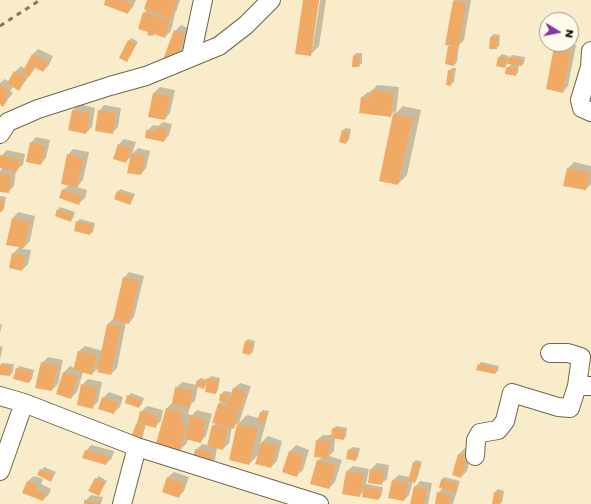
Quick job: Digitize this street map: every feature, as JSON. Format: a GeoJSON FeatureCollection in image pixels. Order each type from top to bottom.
{"type":"FeatureCollection","features":[{"type":"Feature","properties":{"kind":"street"},"geometry":{"type":"LineString","coordinates":[[191,57],[203,0]]}},
{"type":"Feature","properties":{"kind":"street"},"geometry":{"type":"LineString","coordinates":[[0,134],[8,122],[38,109],[146,76],[219,46],[246,25],[271,0]]}},
{"type":"Feature","properties":{"kind":"street"},"geometry":{"type":"LineString","coordinates":[[591,51],[590,67],[580,100],[582,108],[591,112]]}},
{"type":"Feature","properties":{"kind":"street"},"geometry":{"type":"LineString","coordinates":[[475,456],[476,440],[480,433],[498,430],[505,421],[512,393],[558,407],[570,408],[584,386],[581,357],[568,353],[550,353]]}},
{"type":"Feature","properties":{"kind":"street"},"geometry":{"type":"LineString","coordinates":[[0,396],[24,403],[137,447],[319,504]]}},
{"type":"Feature","properties":{"kind":"street"},"geometry":{"type":"LineString","coordinates":[[0,471],[24,403]]}},
{"type":"Feature","properties":{"kind":"street"},"geometry":{"type":"LineString","coordinates":[[122,504],[137,447]]}},
{"type":"Feature","properties":{"kind":"building"},"geometry":{"type":"Polygon","coordinates":[[[105,0],[122,0],[132,4],[128,14],[104,5],[105,0]]]}},
{"type":"Feature","properties":{"kind":"building"},"geometry":{"type":"Polygon","coordinates":[[[147,0],[177,0],[171,19],[144,9],[147,0]]]}},
{"type":"Feature","properties":{"kind":"building"},"geometry":{"type":"Polygon","coordinates":[[[303,0],[319,0],[311,56],[295,54],[303,0]]]}},
{"type":"Feature","properties":{"kind":"building"},"geometry":{"type":"Polygon","coordinates":[[[453,1],[466,3],[459,47],[445,45],[453,1]]]}},
{"type":"Feature","properties":{"kind":"building"},"geometry":{"type":"Polygon","coordinates":[[[143,12],[170,20],[165,38],[154,34],[153,36],[147,35],[148,32],[138,29],[143,12]]]}},
{"type":"Feature","properties":{"kind":"building"},"geometry":{"type":"Polygon","coordinates":[[[174,30],[185,35],[173,69],[161,65],[174,30]]]}},
{"type":"Feature","properties":{"kind":"building"},"geometry":{"type":"Polygon","coordinates":[[[490,37],[498,37],[497,49],[489,49],[490,37]]]}},
{"type":"Feature","properties":{"kind":"building"},"geometry":{"type":"Polygon","coordinates":[[[128,40],[136,44],[127,62],[119,58],[128,40]]]}},
{"type":"Feature","properties":{"kind":"building"},"geometry":{"type":"Polygon","coordinates":[[[448,46],[457,48],[454,66],[445,64],[448,46]]]}},
{"type":"Feature","properties":{"kind":"building"},"geometry":{"type":"Polygon","coordinates":[[[553,52],[571,52],[563,93],[546,89],[553,52]]]}},
{"type":"Feature","properties":{"kind":"building"},"geometry":{"type":"Polygon","coordinates":[[[32,54],[48,62],[43,72],[34,67],[29,77],[22,73],[32,54]]]}},
{"type":"Feature","properties":{"kind":"building"},"geometry":{"type":"Polygon","coordinates":[[[353,55],[360,56],[359,67],[352,67],[353,55]]]}},
{"type":"Feature","properties":{"kind":"building"},"geometry":{"type":"Polygon","coordinates":[[[498,57],[507,58],[505,68],[496,66],[498,57]]]}},
{"type":"Feature","properties":{"kind":"building"},"geometry":{"type":"Polygon","coordinates":[[[509,57],[523,60],[522,66],[508,64],[509,57]]]}},
{"type":"Feature","properties":{"kind":"building"},"geometry":{"type":"Polygon","coordinates":[[[506,67],[517,69],[516,76],[505,74],[506,67]]]}},
{"type":"Feature","properties":{"kind":"building"},"geometry":{"type":"Polygon","coordinates":[[[448,70],[453,71],[451,86],[446,85],[448,70]]]}},
{"type":"Feature","properties":{"kind":"building"},"geometry":{"type":"Polygon","coordinates":[[[14,71],[26,78],[19,91],[7,83],[14,71]]]}},
{"type":"Feature","properties":{"kind":"building"},"geometry":{"type":"Polygon","coordinates":[[[0,85],[10,92],[5,97],[8,99],[3,107],[0,104],[0,85]]]}},
{"type":"Feature","properties":{"kind":"building"},"geometry":{"type":"Polygon","coordinates":[[[371,90],[394,93],[391,117],[359,113],[361,97],[369,98],[371,90]]]}},
{"type":"Feature","properties":{"kind":"building"},"geometry":{"type":"Polygon","coordinates":[[[153,93],[170,96],[165,120],[148,117],[153,93]]]}},
{"type":"Feature","properties":{"kind":"building"},"geometry":{"type":"Polygon","coordinates":[[[72,110],[90,113],[86,134],[68,130],[72,110]]]}},
{"type":"Feature","properties":{"kind":"building"},"geometry":{"type":"Polygon","coordinates":[[[98,110],[116,113],[113,134],[95,131],[98,110]]]}},
{"type":"Feature","properties":{"kind":"building"},"geometry":{"type":"Polygon","coordinates":[[[393,114],[413,118],[398,185],[379,181],[393,114]]]}},
{"type":"Feature","properties":{"kind":"building"},"geometry":{"type":"Polygon","coordinates":[[[156,127],[167,129],[164,142],[145,138],[146,130],[155,132],[156,127]]]}},
{"type":"Feature","properties":{"kind":"building"},"geometry":{"type":"Polygon","coordinates":[[[342,130],[349,132],[346,144],[339,142],[342,130]]]}},
{"type":"Feature","properties":{"kind":"building"},"geometry":{"type":"Polygon","coordinates":[[[30,142],[45,146],[41,165],[26,162],[30,142]]]}},
{"type":"Feature","properties":{"kind":"building"},"geometry":{"type":"Polygon","coordinates":[[[118,144],[131,148],[126,163],[113,159],[118,144]]]}},
{"type":"Feature","properties":{"kind":"building"},"geometry":{"type":"Polygon","coordinates":[[[67,154],[83,158],[78,187],[61,184],[67,154]]]}},
{"type":"Feature","properties":{"kind":"building"},"geometry":{"type":"Polygon","coordinates":[[[131,154],[145,156],[141,175],[127,173],[131,154]]]}},
{"type":"Feature","properties":{"kind":"building"},"geometry":{"type":"Polygon","coordinates":[[[0,155],[20,159],[17,172],[0,168],[0,155]]]}},
{"type":"Feature","properties":{"kind":"building"},"geometry":{"type":"Polygon","coordinates":[[[567,168],[590,172],[586,190],[563,186],[567,168]]]}},
{"type":"Feature","properties":{"kind":"building"},"geometry":{"type":"Polygon","coordinates":[[[0,174],[11,175],[9,193],[0,192],[0,174]]]}},
{"type":"Feature","properties":{"kind":"building"},"geometry":{"type":"Polygon","coordinates":[[[62,189],[82,196],[79,205],[59,198],[62,189]]]}},
{"type":"Feature","properties":{"kind":"building"},"geometry":{"type":"Polygon","coordinates":[[[117,191],[133,197],[130,205],[114,199],[117,191]]]}},
{"type":"Feature","properties":{"kind":"building"},"geometry":{"type":"Polygon","coordinates":[[[0,199],[4,200],[2,212],[0,212],[0,199]]]}},
{"type":"Feature","properties":{"kind":"building"},"geometry":{"type":"Polygon","coordinates":[[[57,209],[73,215],[71,222],[55,216],[57,209]]]}},
{"type":"Feature","properties":{"kind":"building"},"geometry":{"type":"Polygon","coordinates":[[[12,218],[30,222],[24,248],[6,245],[12,218]]]}},
{"type":"Feature","properties":{"kind":"building"},"geometry":{"type":"Polygon","coordinates":[[[76,221],[93,226],[90,235],[74,231],[76,221]]]}},
{"type":"Feature","properties":{"kind":"building"},"geometry":{"type":"Polygon","coordinates":[[[12,253],[25,256],[22,271],[9,268],[12,253]]]}},
{"type":"Feature","properties":{"kind":"building"},"geometry":{"type":"Polygon","coordinates":[[[123,277],[139,281],[129,324],[113,320],[123,277]]]}},
{"type":"Feature","properties":{"kind":"building"},"geometry":{"type":"Polygon","coordinates":[[[107,324],[121,326],[111,375],[97,372],[107,324]]]}},
{"type":"Feature","properties":{"kind":"building"},"geometry":{"type":"Polygon","coordinates":[[[245,341],[253,343],[250,355],[242,353],[245,341]]]}},
{"type":"Feature","properties":{"kind":"building"},"geometry":{"type":"Polygon","coordinates":[[[78,351],[97,356],[92,375],[73,370],[78,351]]]}},
{"type":"Feature","properties":{"kind":"building"},"geometry":{"type":"Polygon","coordinates":[[[41,362],[58,366],[52,391],[35,388],[41,362]]]}},
{"type":"Feature","properties":{"kind":"building"},"geometry":{"type":"Polygon","coordinates":[[[478,364],[497,368],[495,374],[476,370],[478,364]]]}},
{"type":"Feature","properties":{"kind":"building"},"geometry":{"type":"Polygon","coordinates":[[[0,365],[11,366],[10,376],[0,375],[0,365]]]}},
{"type":"Feature","properties":{"kind":"building"},"geometry":{"type":"Polygon","coordinates":[[[16,368],[32,372],[29,383],[13,379],[16,368]]]}},
{"type":"Feature","properties":{"kind":"building"},"geometry":{"type":"Polygon","coordinates":[[[63,372],[78,376],[71,399],[56,394],[63,372]]]}},
{"type":"Feature","properties":{"kind":"building"},"geometry":{"type":"Polygon","coordinates":[[[207,378],[218,380],[216,394],[205,392],[207,378]]]}},
{"type":"Feature","properties":{"kind":"building"},"geometry":{"type":"Polygon","coordinates":[[[197,380],[206,382],[204,389],[195,386],[197,380]]]}},
{"type":"Feature","properties":{"kind":"building"},"geometry":{"type":"Polygon","coordinates":[[[81,384],[97,388],[93,409],[77,405],[81,384]]]}},
{"type":"Feature","properties":{"kind":"building"},"geometry":{"type":"Polygon","coordinates":[[[175,387],[193,391],[189,408],[172,404],[175,387]]]}},
{"type":"Feature","properties":{"kind":"building"},"geometry":{"type":"Polygon","coordinates":[[[233,388],[246,392],[240,410],[227,405],[233,388]]]}},
{"type":"Feature","properties":{"kind":"building"},"geometry":{"type":"Polygon","coordinates":[[[220,394],[228,395],[228,402],[219,401],[220,394]]]}},
{"type":"Feature","properties":{"kind":"building"},"geometry":{"type":"Polygon","coordinates":[[[127,395],[142,401],[139,408],[125,403],[127,395]]]}},
{"type":"Feature","properties":{"kind":"building"},"geometry":{"type":"Polygon","coordinates":[[[102,397],[118,402],[114,414],[98,409],[102,397]]]}},
{"type":"Feature","properties":{"kind":"building"},"geometry":{"type":"Polygon","coordinates":[[[218,404],[239,410],[234,429],[212,423],[218,404]]]}},
{"type":"Feature","properties":{"kind":"building"},"geometry":{"type":"Polygon","coordinates":[[[166,408],[183,413],[180,423],[186,425],[179,453],[155,447],[166,408]]]}},
{"type":"Feature","properties":{"kind":"building"},"geometry":{"type":"Polygon","coordinates":[[[140,411],[158,416],[156,428],[137,423],[140,411]]]}},
{"type":"Feature","properties":{"kind":"building"},"geometry":{"type":"Polygon","coordinates":[[[260,412],[267,414],[263,424],[257,421],[260,412]]]}},
{"type":"Feature","properties":{"kind":"building"},"geometry":{"type":"Polygon","coordinates":[[[190,416],[206,420],[201,443],[185,439],[190,416]]]}},
{"type":"Feature","properties":{"kind":"building"},"geometry":{"type":"Polygon","coordinates":[[[136,424],[144,427],[139,443],[130,440],[136,424]]]}},
{"type":"Feature","properties":{"kind":"building"},"geometry":{"type":"Polygon","coordinates":[[[237,424],[258,428],[249,465],[229,460],[237,424]]]}},
{"type":"Feature","properties":{"kind":"building"},"geometry":{"type":"Polygon","coordinates":[[[212,425],[228,429],[223,450],[207,446],[212,425]]]}},
{"type":"Feature","properties":{"kind":"building"},"geometry":{"type":"Polygon","coordinates":[[[332,428],[345,430],[344,440],[331,438],[332,428]]]}},
{"type":"Feature","properties":{"kind":"building"},"geometry":{"type":"Polygon","coordinates":[[[316,440],[330,441],[328,458],[314,457],[316,440]]]}},
{"type":"Feature","properties":{"kind":"building"},"geometry":{"type":"Polygon","coordinates":[[[262,442],[277,446],[271,468],[255,464],[262,442]]]}},
{"type":"Feature","properties":{"kind":"building"},"geometry":{"type":"Polygon","coordinates":[[[195,449],[212,452],[210,467],[192,464],[195,449]]]}},
{"type":"Feature","properties":{"kind":"building"},"geometry":{"type":"Polygon","coordinates":[[[348,449],[357,451],[356,461],[346,459],[348,449]]]}},
{"type":"Feature","properties":{"kind":"building"},"geometry":{"type":"Polygon","coordinates":[[[85,450],[109,457],[106,465],[82,458],[85,450]]]}},
{"type":"Feature","properties":{"kind":"building"},"geometry":{"type":"Polygon","coordinates":[[[289,451],[304,456],[297,477],[282,472],[289,451]]]}},
{"type":"Feature","properties":{"kind":"building"},"geometry":{"type":"Polygon","coordinates":[[[458,454],[467,456],[461,478],[452,475],[458,454]]]}},
{"type":"Feature","properties":{"kind":"building"},"geometry":{"type":"Polygon","coordinates":[[[317,460],[336,465],[329,489],[310,484],[317,460]]]}},
{"type":"Feature","properties":{"kind":"building"},"geometry":{"type":"Polygon","coordinates":[[[413,462],[420,464],[415,483],[408,481],[413,462]]]}},
{"type":"Feature","properties":{"kind":"building"},"geometry":{"type":"Polygon","coordinates":[[[40,469],[54,475],[51,482],[37,475],[40,469]]]}},
{"type":"Feature","properties":{"kind":"building"},"geometry":{"type":"Polygon","coordinates":[[[370,469],[384,471],[382,485],[368,483],[370,469]]]}},
{"type":"Feature","properties":{"kind":"building"},"geometry":{"type":"Polygon","coordinates":[[[346,471],[364,474],[360,497],[342,494],[346,471]]]}},
{"type":"Feature","properties":{"kind":"building"},"geometry":{"type":"Polygon","coordinates":[[[167,477],[184,483],[179,498],[162,492],[167,477]]]}},
{"type":"Feature","properties":{"kind":"building"},"geometry":{"type":"Polygon","coordinates":[[[95,478],[105,483],[99,496],[88,491],[95,478]]]}},
{"type":"Feature","properties":{"kind":"building"},"geometry":{"type":"Polygon","coordinates":[[[392,480],[408,484],[404,501],[388,498],[392,480]]]}},
{"type":"Feature","properties":{"kind":"building"},"geometry":{"type":"Polygon","coordinates":[[[441,480],[457,483],[456,492],[439,488],[441,480]]]}},
{"type":"Feature","properties":{"kind":"building"},"geometry":{"type":"Polygon","coordinates":[[[27,481],[38,485],[36,490],[46,494],[43,501],[22,493],[27,481]]]}},
{"type":"Feature","properties":{"kind":"building"},"geometry":{"type":"Polygon","coordinates":[[[364,486],[381,490],[379,500],[362,497],[364,486]]]}},
{"type":"Feature","properties":{"kind":"building"},"geometry":{"type":"Polygon","coordinates":[[[414,486],[427,489],[424,504],[410,504],[414,486]]]}},
{"type":"Feature","properties":{"kind":"building"},"geometry":{"type":"Polygon","coordinates":[[[437,492],[451,496],[449,504],[435,504],[437,492]]]}},
{"type":"Feature","properties":{"kind":"building"},"geometry":{"type":"Polygon","coordinates":[[[494,492],[502,493],[500,504],[492,504],[494,492]]]}},
{"type":"Feature","properties":{"kind":"building"},"geometry":{"type":"Polygon","coordinates":[[[84,500],[100,503],[100,504],[84,504],[84,500]]]}},
{"type":"Feature","properties":{"kind":"railway"},"geometry":{"type":"LineString","coordinates":[[0,26],[40,0]]}}]}
